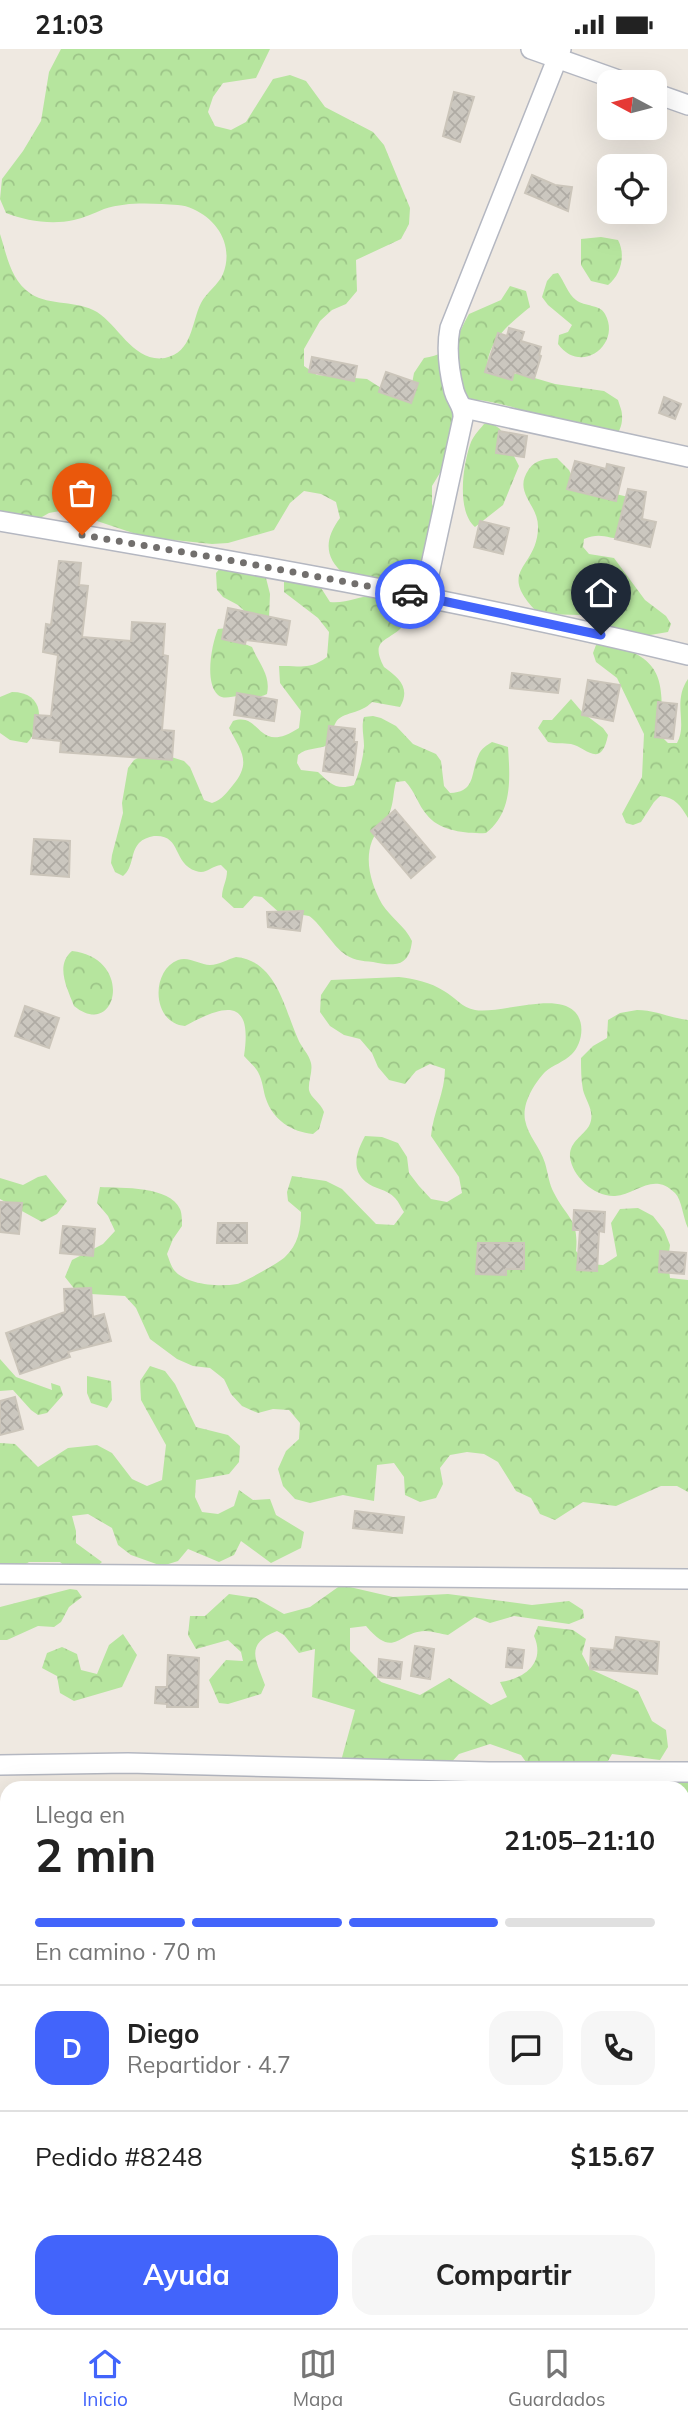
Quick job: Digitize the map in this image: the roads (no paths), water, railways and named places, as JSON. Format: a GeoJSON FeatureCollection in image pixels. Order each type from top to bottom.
{"type":"FeatureCollection","features":[{"type":"Feature","properties":{"kind":"street"},"geometry":{"type":"LineString","coordinates":[[531,49],[559,54],[597,70]]}},
{"type":"Feature","properties":{"kind":"street"},"geometry":{"type":"LineString","coordinates":[[559,54],[450,328],[447,341],[454,393],[464,408],[688,457]]}},
{"type":"Feature","properties":{"kind":"street"},"geometry":{"type":"LineString","coordinates":[[667,98],[688,105]]}},
{"type":"Feature","properties":{"kind":"street"},"geometry":{"type":"LineString","coordinates":[[424,597],[464,408]]}},
{"type":"Feature","properties":{"kind":"street"},"geometry":{"type":"LineString","coordinates":[[0,521],[424,597],[688,655]]}},
{"type":"Feature","properties":{"kind":"street"},"geometry":{"type":"LineString","coordinates":[[0,1574],[688,1579]]}},
{"type":"Feature","properties":{"kind":"street"},"geometry":{"type":"LineString","coordinates":[[0,1765],[121,1763],[489,1772],[688,1772]]}}]}
